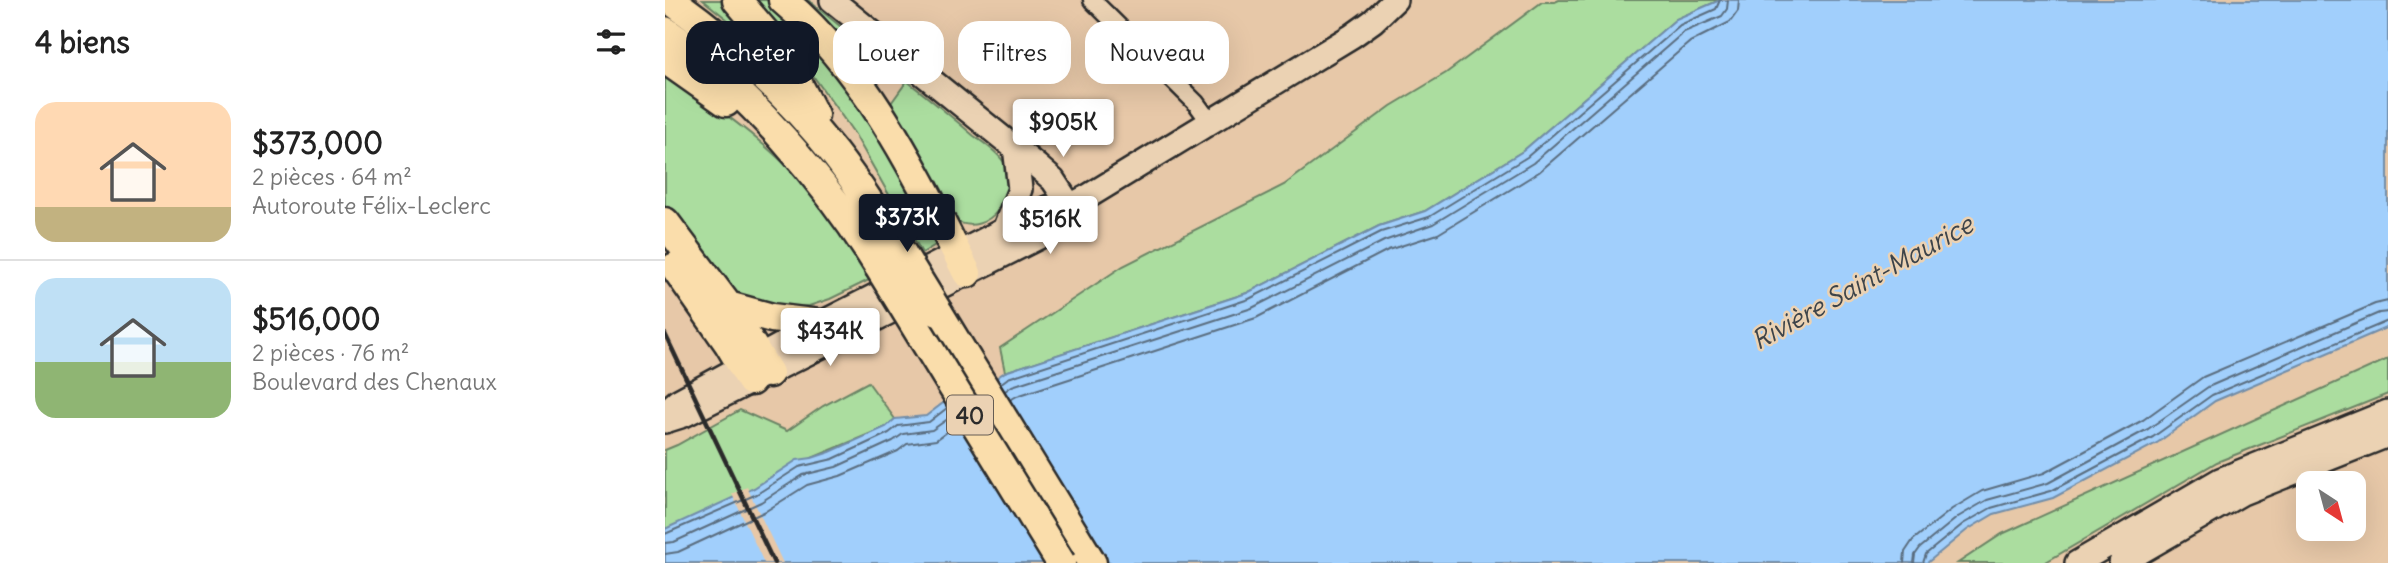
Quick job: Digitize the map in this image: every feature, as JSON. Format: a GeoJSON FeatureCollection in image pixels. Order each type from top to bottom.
{"type":"FeatureCollection","features":[{"type":"Feature","properties":{"kind":"highway","name":"40"},"geometry":{"type":"LineString","coordinates":[[671,0],[757,70],[833,152],[868,201],[891,261],[1061,563]]}},
{"type":"Feature","properties":{"kind":"highway"},"geometry":{"type":"LineString","coordinates":[[737,0],[781,51],[833,152]]}},
{"type":"Feature","properties":{"kind":"highway"},"geometry":{"type":"LineString","coordinates":[[783,0],[824,38],[866,90],[962,263]]}},
{"type":"Feature","properties":{"kind":"highway","name":"40"},"geometry":{"type":"LineString","coordinates":[[665,31],[719,75],[791,149],[839,207],[891,261],[1092,563]]}},
{"type":"Feature","properties":{"kind":"highway"},"geometry":{"type":"LineString","coordinates":[[665,59],[791,149]]}},
{"type":"Feature","properties":{"kind":"highway"},"geometry":{"type":"LineString","coordinates":[[665,222],[728,306],[756,369]]}},
{"type":"Feature","properties":{"kind":"highway"},"geometry":{"type":"LineString","coordinates":[[665,253],[756,369]]}},
{"type":"Feature","properties":{"kind":"highway"},"geometry":{"type":"LineString","coordinates":[[728,306],[772,318],[820,324]]}},
{"type":"Feature","properties":{"kind":"street"},"geometry":{"type":"LineString","coordinates":[[832,0],[1015,147],[1053,180],[1070,206]]}},
{"type":"Feature","properties":{"kind":"street"},"geometry":{"type":"LineString","coordinates":[[1092,0],[1196,103],[1210,122]]}},
{"type":"Feature","properties":{"kind":"street"},"geometry":{"type":"LineString","coordinates":[[665,412],[678,401],[756,369],[962,263],[1004,230],[1047,208],[1070,206],[1352,36],[1395,0]]}},
{"type":"Feature","properties":{"kind":"street"},"geometry":{"type":"LineString","coordinates":[[1004,230],[1020,189],[1015,147]]}},
{"type":"Feature","properties":{"kind":"street"},"geometry":{"type":"LineString","coordinates":[[665,422],[684,415],[820,324],[962,263],[1058,226],[1070,206]]}},
{"type":"Feature","properties":{"kind":"street"},"geometry":{"type":"LineString","coordinates":[[2077,563],[2103,557],[2232,474],[2388,412]]}},
{"type":"Feature","properties":{"kind":"street"},"geometry":{"type":"LineString","coordinates":[[2121,563],[2242,493],[2388,435]]}},
{"type":"Feature","properties":{"kind":"green space"},"geometry":{"type":"Polygon","coordinates":[[[703,0],[725,0],[743,21],[729,21],[703,0]]]}},
{"type":"Feature","properties":{"kind":"green space"},"geometry":{"type":"Polygon","coordinates":[[[750,0],[773,0],[792,21],[768,21],[750,0]]]}},
{"type":"Feature","properties":{"kind":"green space"},"geometry":{"type":"Polygon","coordinates":[[[799,0],[808,0],[834,21],[833,37],[799,0]]]}},
{"type":"Feature","properties":{"kind":"green space"},"geometry":{"type":"Polygon","coordinates":[[[1720,0],[1676,19],[1523,151],[1425,211],[1379,226],[1247,293],[1005,372],[1000,348],[1123,266],[1284,185],[1391,106],[1446,73],[1542,2],[1720,0]]]}},
{"type":"Feature","properties":{"kind":"green space"},"geometry":{"type":"Polygon","coordinates":[[[819,50],[833,65],[833,84],[850,84],[856,90],[937,244],[922,253],[854,133],[819,84],[819,50]]]}},
{"type":"Feature","properties":{"kind":"green space"},"geometry":{"type":"Polygon","coordinates":[[[665,71],[752,135],[792,171],[833,220],[871,279],[809,306],[770,309],[732,292],[716,276],[665,207],[665,71]]]}},
{"type":"Feature","properties":{"kind":"green space"},"geometry":{"type":"Polygon","coordinates":[[[905,84],[911,84],[997,154],[1008,173],[1009,186],[999,209],[990,218],[967,224],[955,220],[889,106],[905,84]]]}},
{"type":"Feature","properties":{"kind":"green space"},"geometry":{"type":"Polygon","coordinates":[[[2388,359],[2388,394],[2217,462],[2044,563],[1958,563],[2002,534],[2388,359]]]}},
{"type":"Feature","properties":{"kind":"green space"},"geometry":{"type":"Polygon","coordinates":[[[868,382],[895,419],[886,427],[812,458],[665,537],[665,450],[740,410],[787,431],[823,406],[868,382]]]}},
{"type":"Feature","properties":{"kind":"water","name":"Rivière Saint-Maurice"},"geometry":{"type":"Polygon","coordinates":[[[1720,0],[2388,0],[2388,327],[2215,401],[2157,443],[2053,498],[1994,514],[1967,530],[1927,563],[665,563],[665,529],[754,488],[797,460],[830,452],[886,427],[895,419],[926,416],[947,400],[986,385],[1005,372],[1247,293],[1379,226],[1425,211],[1523,151],[1676,19],[1720,0]]]}},
{"type":"Feature","properties":{"kind":"pier"},"geometry":{"type":"Polygon","coordinates":[[[747,487],[783,563],[764,563],[732,494],[747,487]]]}},
{"type":"Feature","properties":{"kind":"railway"},"geometry":{"type":"LineString","coordinates":[[665,334],[774,563]]}}]}
